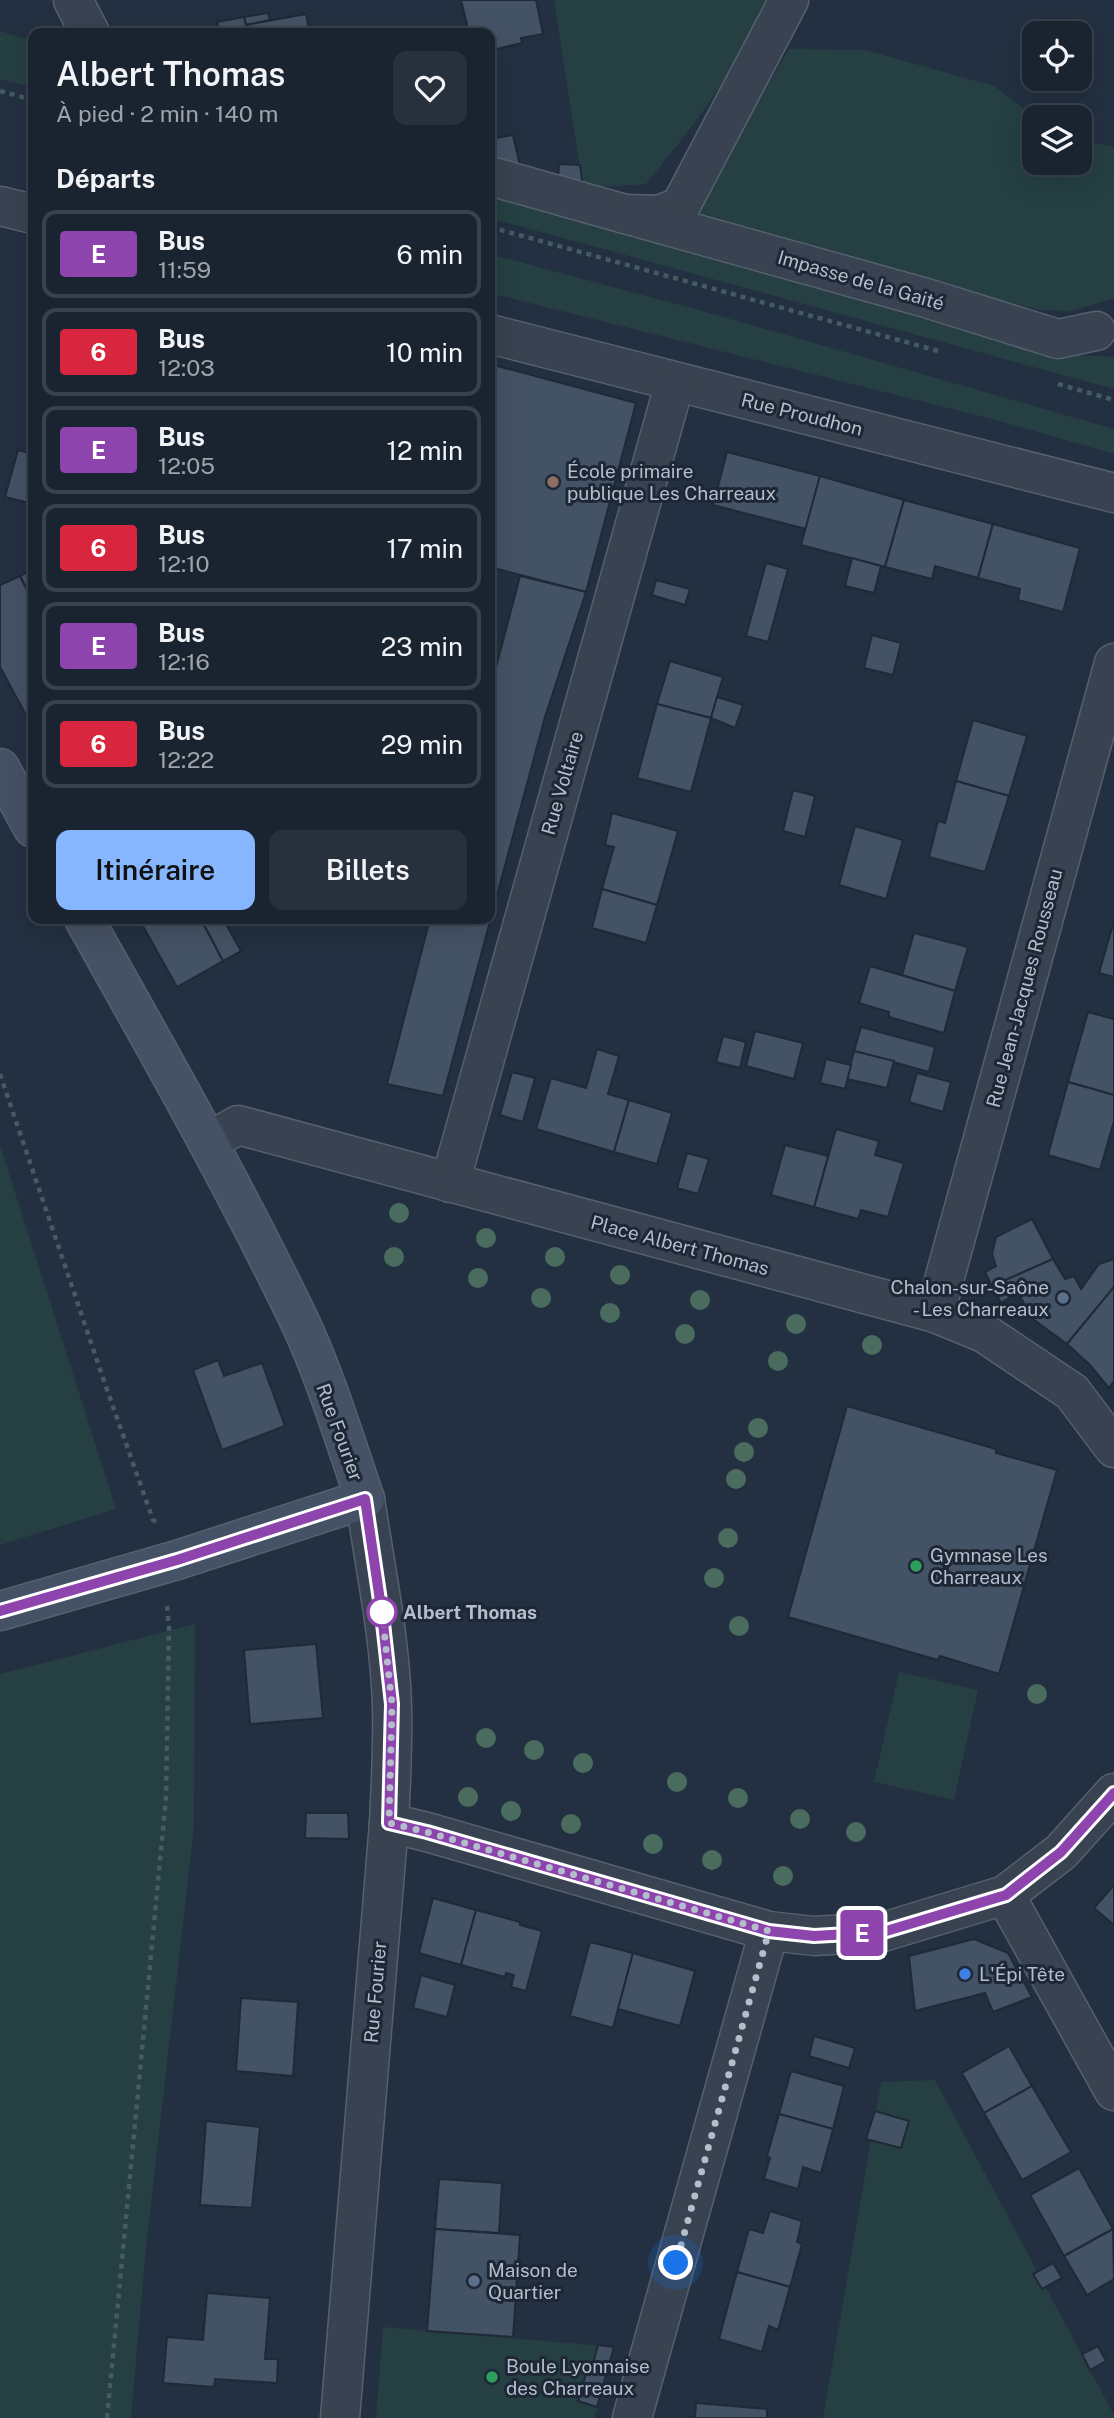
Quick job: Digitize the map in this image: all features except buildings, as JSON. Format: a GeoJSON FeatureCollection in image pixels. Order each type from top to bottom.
{"type":"FeatureCollection","features":[{"type":"Feature","properties":{"kind":"main road"},"geometry":{"type":"LineString","coordinates":[[0,768],[28,819]]}},
{"type":"Feature","properties":{"kind":"main road","name":"Rue Fourier"},"geometry":{"type":"LineString","coordinates":[[87,924],[208,1142],[300,1323],[365,1499]]}},
{"type":"Feature","properties":{"kind":"main road"},"geometry":{"type":"LineString","coordinates":[[0,1611],[177,1560],[365,1499]]}},
{"type":"Feature","properties":{"kind":"street"},"geometry":{"type":"LineString","coordinates":[[73,0],[87,28]]}},
{"type":"Feature","properties":{"kind":"street","name":"Impasse de la Gaité"},"geometry":{"type":"LineString","coordinates":[[625,214],[658,215],[680,207],[789,0]]}},
{"type":"Feature","properties":{"kind":"street","name":"Impasse de la Gaité"},"geometry":{"type":"LineString","coordinates":[[495,177],[926,298],[1058,339],[1096,331]]}},
{"type":"Feature","properties":{"kind":"street"},"geometry":{"type":"LineString","coordinates":[[0,205],[28,213]]}},
{"type":"Feature","properties":{"kind":"street","name":"Rue Proudhon"},"geometry":{"type":"LineString","coordinates":[[495,335],[1114,493]]}},
{"type":"Feature","properties":{"kind":"street","name":"Rue Voltaire"},"geometry":{"type":"LineString","coordinates":[[450,1183],[675,382]]}},
{"type":"Feature","properties":{"kind":"street","name":"Rue Jean-Jacques Rousseau"},"geometry":{"type":"LineString","coordinates":[[935,1313],[1114,663]]}},
{"type":"Feature","properties":{"kind":"street","name":"Place Albert Thomas"},"geometry":{"type":"LineString","coordinates":[[208,1142],[238,1125],[935,1313],[984,1333],[1072,1392],[1114,1448]]}},
{"type":"Feature","properties":{"kind":"street","name":"Rue Fourier"},"geometry":{"type":"LineString","coordinates":[[340,2418],[389,1823],[392,1704],[365,1499]]}},
{"type":"Feature","properties":{"kind":"street"},"geometry":{"type":"LineString","coordinates":[[389,1823],[769,1931],[814,1936],[883,1932],[1006,1895],[1061,1852],[1114,1793]]}},
{"type":"Feature","properties":{"kind":"street"},"geometry":{"type":"LineString","coordinates":[[1006,1895],[1114,2091]]}},
{"type":"Feature","properties":{"kind":"street"},"geometry":{"type":"LineString","coordinates":[[632,2418],[769,1931]]}},
{"type":"Feature","properties":{"kind":"path"},"geometry":{"type":"LineString","coordinates":[[0,91],[28,99]]}},
{"type":"Feature","properties":{"kind":"path"},"geometry":{"type":"LineString","coordinates":[[495,228],[941,352]]}},
{"type":"Feature","properties":{"kind":"path"},"geometry":{"type":"LineString","coordinates":[[1048,381],[1114,400]]}},
{"type":"Feature","properties":{"kind":"path"},"geometry":{"type":"LineString","coordinates":[[0,1074],[153,1520],[161,1525]]}},
{"type":"Feature","properties":{"kind":"path"},"geometry":{"type":"LineString","coordinates":[[107,2418],[166,1798],[169,1628],[167,1603]]}},
{"type":"Feature","properties":{"kind":"green space"},"geometry":{"type":"Polygon","coordinates":[[[554,0],[774,0],[714,95],[646,184],[583,188],[554,0]]]}},
{"type":"Feature","properties":{"kind":"green space"},"geometry":{"type":"Polygon","coordinates":[[[0,31],[28,39],[28,87],[0,79],[0,31]]]}},
{"type":"Feature","properties":{"kind":"green space"},"geometry":{"type":"Polygon","coordinates":[[[789,49],[865,50],[994,86],[1022,107],[1022,175],[1092,175],[1092,142],[1114,147],[1114,298],[1071,311],[1039,310],[689,218],[789,49]]]}},
{"type":"Feature","properties":{"kind":"green space"},"geometry":{"type":"Polygon","coordinates":[[[495,191],[1075,355],[1114,357],[1114,389],[495,219],[495,191]]]}},
{"type":"Feature","properties":{"kind":"green space"},"geometry":{"type":"Polygon","coordinates":[[[495,255],[713,314],[1114,429],[1114,454],[996,420],[495,294],[495,255]]]}},
{"type":"Feature","properties":{"kind":"green space"},"geometry":{"type":"Polygon","coordinates":[[[0,1145],[116,1509],[0,1545],[0,1145]]]}},
{"type":"Feature","properties":{"kind":"green space"},"geometry":{"type":"Polygon","coordinates":[[[195,1624],[194,1827],[146,2248],[131,2418],[0,2418],[0,1674],[195,1624]]]}},
{"type":"Feature","properties":{"kind":"green space"},"geometry":{"type":"Polygon","coordinates":[[[899,1672],[978,1690],[954,1800],[874,1782],[899,1672]]]}},
{"type":"Feature","properties":{"kind":"green space"},"geometry":{"type":"Polygon","coordinates":[[[935,2080],[1114,2418],[823,2418],[881,2082],[935,2080]]]}},
{"type":"Feature","properties":{"kind":"green space","name":"Boule Lyonnaise des Charreaux"},"geometry":{"type":"Polygon","coordinates":[[[383,2327],[614,2347],[594,2418],[376,2418],[383,2327]]]}},
{"type":"Feature","properties":{"kind":"bus line","name":"E"},"geometry":{"type":"LineString","coordinates":[[0,1611],[177,1560],[365,1499],[392,1704],[389,1823],[769,1931],[814,1936],[883,1932],[1006,1895],[1061,1852],[1114,1793]]}},
{"type":"Feature","properties":{"kind":"place","name":"École primaire publique Les Charreaux"},"geometry":{"type":"Point","coordinates":[553,482]}},
{"type":"Feature","properties":{"kind":"place","name":"Chalon-sur-Saône - Les Charreaux"},"geometry":{"type":"Point","coordinates":[1063,1298]}},
{"type":"Feature","properties":{"kind":"place","name":"Gymnase Les Charreaux"},"geometry":{"type":"Point","coordinates":[916,1566]}},
{"type":"Feature","properties":{"kind":"place","name":"Albert Thomas"},"geometry":{"type":"Point","coordinates":[382,1612]}},
{"type":"Feature","properties":{"kind":"place","name":"L'Épi Tête"},"geometry":{"type":"Point","coordinates":[965,1974]}},
{"type":"Feature","properties":{"kind":"place","name":"Maison de Quartier"},"geometry":{"type":"Point","coordinates":[474,2281]}},
{"type":"Feature","properties":{"kind":"place","name":"Boule Lyonnaise des Charreaux"},"geometry":{"type":"Point","coordinates":[492,2377]}},
{"type":"Feature","properties":{"kind":"route"},"geometry":{"type":"LineString","coordinates":[[382,1612],[392,1704],[389,1823],[769,1931],[676,2263]]}}]}
